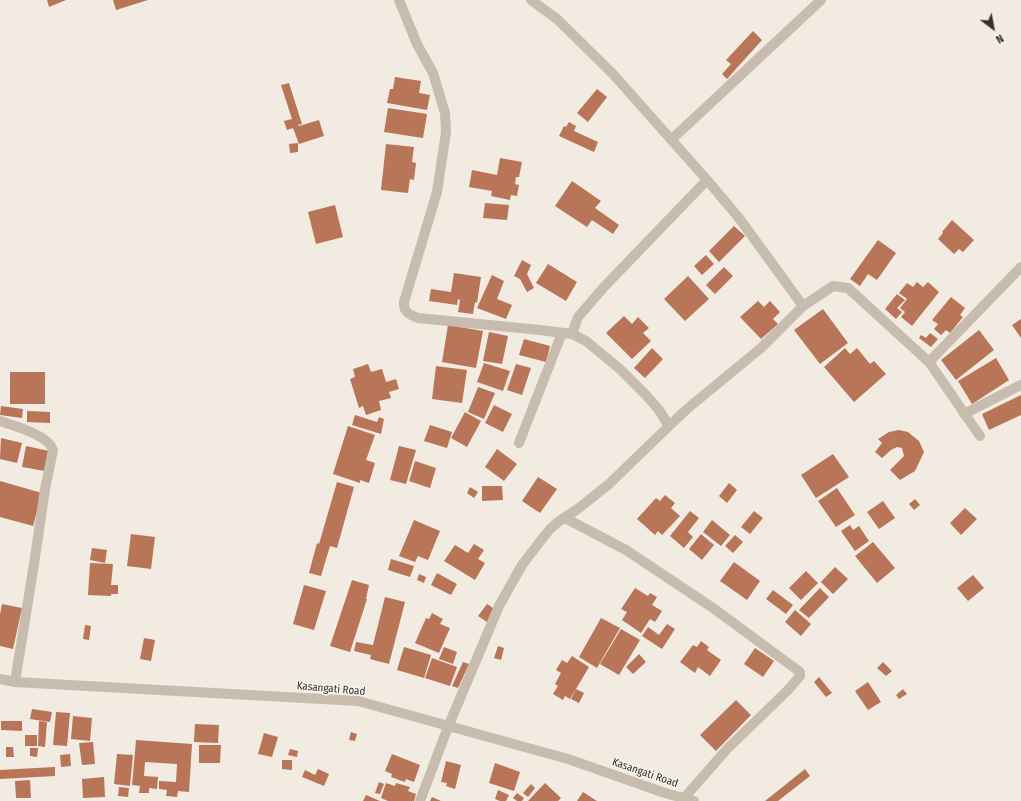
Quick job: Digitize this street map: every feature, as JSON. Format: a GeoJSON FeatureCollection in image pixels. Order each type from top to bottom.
{"type":"FeatureCollection","features":[{"type":"Feature","properties":{"kind":"street"},"geometry":{"type":"LineString","coordinates":[[399,0],[418,44],[433,73],[445,113],[446,132],[437,192],[404,302],[404,307],[411,315],[418,318],[540,330],[567,334],[586,341],[621,370],[646,394],[659,410],[668,426]]}},
{"type":"Feature","properties":{"kind":"street"},"geometry":{"type":"LineString","coordinates":[[531,0],[557,19],[613,74],[739,218],[803,306]]}},
{"type":"Feature","properties":{"kind":"street"},"geometry":{"type":"LineString","coordinates":[[671,140],[821,0]]}},
{"type":"Feature","properties":{"kind":"street"},"geometry":{"type":"LineString","coordinates":[[519,444],[567,334],[578,317],[604,287],[707,180]]}},
{"type":"Feature","properties":{"kind":"street"},"geometry":{"type":"LineString","coordinates":[[929,362],[1021,267]]}},
{"type":"Feature","properties":{"kind":"street"},"geometry":{"type":"LineString","coordinates":[[420,801],[448,727],[499,606],[522,565],[550,529],[609,484],[668,426],[761,348],[803,306],[833,286],[848,288],[929,362],[980,436]]}},
{"type":"Feature","properties":{"kind":"street"},"geometry":{"type":"LineString","coordinates":[[964,414],[1021,385]]}},
{"type":"Feature","properties":{"kind":"street"},"geometry":{"type":"LineString","coordinates":[[0,421],[42,437],[49,442],[54,450],[45,488],[15,682]]}},
{"type":"Feature","properties":{"kind":"street"},"geometry":{"type":"LineString","coordinates":[[565,518],[626,550],[712,608],[800,672],[800,676],[787,691],[728,748],[689,800]]}},
{"type":"Feature","properties":{"kind":"street","name":"Kasangati Road"},"geometry":{"type":"LineString","coordinates":[[0,679],[15,682],[358,701],[568,759],[663,797],[689,800]]}},
{"type":"Feature","properties":{"kind":"building"},"geometry":{"type":"Polygon","coordinates":[[[47,0],[66,0],[49,7],[47,0]]]}},
{"type":"Feature","properties":{"kind":"building"},"geometry":{"type":"Polygon","coordinates":[[[113,0],[148,0],[116,10],[113,0]]]}},
{"type":"Feature","properties":{"kind":"building"},"geometry":{"type":"Polygon","coordinates":[[[753,31],[762,40],[727,79],[722,74],[731,64],[726,60],[753,31]]]}},
{"type":"Feature","properties":{"kind":"building"},"geometry":{"type":"Polygon","coordinates":[[[395,77],[421,81],[419,93],[430,95],[427,110],[387,103],[390,89],[393,89],[395,77]]]}},
{"type":"Feature","properties":{"kind":"building"},"geometry":{"type":"Polygon","coordinates":[[[289,83],[302,124],[298,125],[299,126],[319,120],[324,136],[299,144],[293,128],[287,130],[284,121],[292,119],[281,85],[289,83]]]}},
{"type":"Feature","properties":{"kind":"building"},"geometry":{"type":"Polygon","coordinates":[[[597,89],[607,97],[588,122],[577,113],[597,89]]]}},
{"type":"Feature","properties":{"kind":"building"},"geometry":{"type":"Polygon","coordinates":[[[388,108],[427,114],[423,138],[384,132],[388,108]]]}},
{"type":"Feature","properties":{"kind":"building"},"geometry":{"type":"Polygon","coordinates":[[[569,122],[576,126],[574,131],[598,142],[594,152],[559,136],[564,126],[566,127],[569,122]]]}},
{"type":"Feature","properties":{"kind":"building"},"geometry":{"type":"Polygon","coordinates":[[[298,143],[298,152],[290,153],[289,144],[298,143]]]}},
{"type":"Feature","properties":{"kind":"building"},"geometry":{"type":"Polygon","coordinates":[[[386,144],[414,147],[412,162],[416,163],[414,180],[410,179],[408,193],[381,190],[386,144]]]}},
{"type":"Feature","properties":{"kind":"building"},"geometry":{"type":"Polygon","coordinates":[[[500,158],[522,162],[519,177],[516,177],[515,184],[519,185],[517,196],[511,195],[510,200],[491,196],[492,191],[469,187],[472,170],[497,175],[500,158]]]}},
{"type":"Feature","properties":{"kind":"building"},"geometry":{"type":"Polygon","coordinates":[[[572,181],[601,201],[595,208],[619,225],[613,234],[592,220],[587,227],[555,206],[572,181]]]}},
{"type":"Feature","properties":{"kind":"building"},"geometry":{"type":"Polygon","coordinates":[[[485,203],[509,205],[507,220],[483,218],[485,203]]]}},
{"type":"Feature","properties":{"kind":"building"},"geometry":{"type":"Polygon","coordinates":[[[335,205],[343,237],[316,244],[308,212],[335,205]]]}},
{"type":"Feature","properties":{"kind":"building"},"geometry":{"type":"Polygon","coordinates":[[[952,220],[974,240],[963,252],[959,249],[954,254],[938,239],[952,220]]]}},
{"type":"Feature","properties":{"kind":"building"},"geometry":{"type":"Polygon","coordinates":[[[734,226],[745,236],[719,262],[709,251],[734,226]]]}},
{"type":"Feature","properties":{"kind":"building"},"geometry":{"type":"Polygon","coordinates":[[[878,240],[896,253],[877,280],[868,274],[860,286],[850,279],[878,240]]]}},
{"type":"Feature","properties":{"kind":"building"},"geometry":{"type":"Polygon","coordinates":[[[706,255],[714,264],[702,275],[694,266],[706,255]]]}},
{"type":"Feature","properties":{"kind":"building"},"geometry":{"type":"Polygon","coordinates":[[[522,260],[531,265],[527,274],[534,288],[527,292],[520,279],[514,276],[522,260]]]}},
{"type":"Feature","properties":{"kind":"building"},"geometry":{"type":"Polygon","coordinates":[[[548,264],[577,282],[566,301],[536,283],[548,264]]]}},
{"type":"Feature","properties":{"kind":"building"},"geometry":{"type":"Polygon","coordinates":[[[724,267],[733,276],[715,294],[706,285],[724,267]]]}},
{"type":"Feature","properties":{"kind":"building"},"geometry":{"type":"Polygon","coordinates":[[[454,273],[481,277],[477,303],[475,302],[473,314],[458,312],[460,300],[458,299],[457,305],[429,301],[431,289],[451,292],[454,273]]]}},
{"type":"Feature","properties":{"kind":"building"},"geometry":{"type":"Polygon","coordinates":[[[492,275],[504,281],[497,299],[512,305],[506,319],[477,308],[492,275]]]}},
{"type":"Feature","properties":{"kind":"building"},"geometry":{"type":"Polygon","coordinates":[[[688,276],[709,299],[685,321],[664,299],[688,276]]]}},
{"type":"Feature","properties":{"kind":"building"},"geometry":{"type":"Polygon","coordinates":[[[917,282],[923,287],[928,282],[939,292],[912,326],[901,317],[905,312],[900,308],[907,299],[899,293],[907,283],[913,287],[917,282]]]}},
{"type":"Feature","properties":{"kind":"building"},"geometry":{"type":"Polygon","coordinates":[[[897,294],[905,300],[897,308],[902,312],[896,319],[885,309],[897,294]]]}},
{"type":"Feature","properties":{"kind":"building"},"geometry":{"type":"Polygon","coordinates":[[[951,297],[965,308],[960,315],[963,317],[950,333],[946,330],[941,335],[934,329],[938,324],[932,320],[951,297]]]}},
{"type":"Feature","properties":{"kind":"building"},"geometry":{"type":"Polygon","coordinates":[[[758,301],[764,307],[770,301],[780,312],[773,319],[778,324],[761,339],[740,317],[758,301]]]}},
{"type":"Feature","properties":{"kind":"building"},"geometry":{"type":"Polygon","coordinates":[[[823,309],[848,343],[820,364],[794,330],[823,309]]]}},
{"type":"Feature","properties":{"kind":"building"},"geometry":{"type":"Polygon","coordinates":[[[624,316],[632,324],[638,317],[649,328],[643,333],[651,341],[632,359],[606,333],[624,316]]]}},
{"type":"Feature","properties":{"kind":"building"},"geometry":{"type":"Polygon","coordinates":[[[1021,319],[1021,338],[1012,325],[1021,319]]]}},
{"type":"Feature","properties":{"kind":"building"},"geometry":{"type":"Polygon","coordinates":[[[448,325],[483,331],[476,368],[442,362],[448,325]]]}},
{"type":"Feature","properties":{"kind":"building"},"geometry":{"type":"Polygon","coordinates":[[[979,330],[994,350],[956,380],[941,360],[979,330]]]}},
{"type":"Feature","properties":{"kind":"building"},"geometry":{"type":"Polygon","coordinates":[[[489,332],[508,336],[502,364],[483,361],[489,332]]]}},
{"type":"Feature","properties":{"kind":"building"},"geometry":{"type":"Polygon","coordinates":[[[930,333],[938,339],[931,347],[919,338],[921,335],[926,338],[930,333]]]}},
{"type":"Feature","properties":{"kind":"building"},"geometry":{"type":"Polygon","coordinates":[[[524,339],[550,346],[546,362],[519,355],[524,339]]]}},
{"type":"Feature","properties":{"kind":"building"},"geometry":{"type":"Polygon","coordinates":[[[652,348],[663,359],[645,378],[634,368],[652,348]]]}},
{"type":"Feature","properties":{"kind":"building"},"geometry":{"type":"Polygon","coordinates":[[[845,348],[850,354],[857,348],[870,364],[874,361],[886,374],[854,402],[824,367],[845,348]]]}},
{"type":"Feature","properties":{"kind":"building"},"geometry":{"type":"Polygon","coordinates":[[[996,358],[1009,380],[972,404],[958,381],[996,358]]]}},
{"type":"Feature","properties":{"kind":"building"},"geometry":{"type":"Polygon","coordinates":[[[484,363],[510,371],[503,391],[477,382],[484,363]]]}},
{"type":"Feature","properties":{"kind":"building"},"geometry":{"type":"Polygon","coordinates":[[[368,364],[371,372],[382,369],[386,382],[396,379],[399,389],[389,392],[391,398],[379,401],[381,410],[366,415],[363,406],[359,408],[350,379],[355,377],[353,369],[368,364]]]}},
{"type":"Feature","properties":{"kind":"building"},"geometry":{"type":"Polygon","coordinates":[[[516,364],[531,368],[522,395],[507,390],[516,364]]]}},
{"type":"Feature","properties":{"kind":"building"},"geometry":{"type":"Polygon","coordinates":[[[436,366],[467,370],[462,403],[432,399],[436,366]]]}},
{"type":"Feature","properties":{"kind":"building"},"geometry":{"type":"Polygon","coordinates":[[[10,372],[45,372],[45,404],[10,404],[10,372]]]}},
{"type":"Feature","properties":{"kind":"building"},"geometry":{"type":"Polygon","coordinates":[[[478,387],[495,393],[484,419],[468,412],[478,387]]]}},
{"type":"Feature","properties":{"kind":"building"},"geometry":{"type":"Polygon","coordinates":[[[1021,395],[1021,415],[989,430],[982,414],[1021,395]]]}},
{"type":"Feature","properties":{"kind":"building"},"geometry":{"type":"Polygon","coordinates":[[[494,405],[512,414],[503,432],[485,423],[494,405]]]}},
{"type":"Feature","properties":{"kind":"building"},"geometry":{"type":"Polygon","coordinates":[[[1,406],[23,409],[22,418],[0,415],[1,406]]]}},
{"type":"Feature","properties":{"kind":"building"},"geometry":{"type":"Polygon","coordinates":[[[27,411],[50,412],[50,423],[27,422],[27,411]]]}},
{"type":"Feature","properties":{"kind":"building"},"geometry":{"type":"Polygon","coordinates":[[[465,412],[481,421],[467,447],[451,438],[465,412]]]}},
{"type":"Feature","properties":{"kind":"building"},"geometry":{"type":"Polygon","coordinates":[[[355,415],[377,422],[379,417],[384,419],[381,434],[352,425],[355,415]]]}},
{"type":"Feature","properties":{"kind":"building"},"geometry":{"type":"Polygon","coordinates":[[[430,425],[452,432],[447,448],[424,441],[430,425]]]}},
{"type":"Feature","properties":{"kind":"building"},"geometry":{"type":"Polygon","coordinates":[[[348,426],[375,435],[366,460],[375,463],[369,483],[360,480],[360,483],[333,474],[348,426]]]}},
{"type":"Feature","properties":{"kind":"building"},"geometry":{"type":"Polygon","coordinates":[[[899,430],[908,432],[919,441],[924,452],[915,471],[900,480],[890,470],[904,456],[902,448],[897,447],[891,450],[882,458],[875,452],[882,443],[878,439],[889,432],[899,430]]]}},
{"type":"Feature","properties":{"kind":"building"},"geometry":{"type":"Polygon","coordinates":[[[1,438],[22,443],[17,463],[0,459],[1,438]]]}},
{"type":"Feature","properties":{"kind":"building"},"geometry":{"type":"Polygon","coordinates":[[[26,446],[49,451],[45,471],[22,467],[26,446]]]}},
{"type":"Feature","properties":{"kind":"building"},"geometry":{"type":"Polygon","coordinates":[[[399,446],[416,450],[406,484],[390,480],[399,446]]]}},
{"type":"Feature","properties":{"kind":"building"},"geometry":{"type":"Polygon","coordinates":[[[497,449],[517,464],[504,481],[485,467],[497,449]]]}},
{"type":"Feature","properties":{"kind":"building"},"geometry":{"type":"Polygon","coordinates":[[[833,454],[849,477],[816,498],[801,475],[833,454]]]}},
{"type":"Feature","properties":{"kind":"building"},"geometry":{"type":"Polygon","coordinates":[[[415,461],[436,468],[430,488],[409,481],[415,461]]]}},
{"type":"Feature","properties":{"kind":"building"},"geometry":{"type":"Polygon","coordinates":[[[538,477],[557,489],[540,513],[522,501],[538,477]]]}},
{"type":"Feature","properties":{"kind":"building"},"geometry":{"type":"Polygon","coordinates":[[[0,481],[42,493],[33,526],[0,517],[0,481]]]}},
{"type":"Feature","properties":{"kind":"building"},"geometry":{"type":"Polygon","coordinates":[[[337,482],[354,487],[337,548],[330,546],[321,576],[309,573],[337,482]]]}},
{"type":"Feature","properties":{"kind":"building"},"geometry":{"type":"Polygon","coordinates":[[[729,483],[737,490],[727,503],[719,496],[729,483]]]}},
{"type":"Feature","properties":{"kind":"building"},"geometry":{"type":"Polygon","coordinates":[[[482,486],[502,486],[503,500],[482,501],[482,486]]]}},
{"type":"Feature","properties":{"kind":"building"},"geometry":{"type":"Polygon","coordinates":[[[470,487],[478,492],[474,498],[467,493],[470,487]]]}},
{"type":"Feature","properties":{"kind":"building"},"geometry":{"type":"Polygon","coordinates":[[[837,488],[855,515],[836,527],[818,501],[837,488]]]}},
{"type":"Feature","properties":{"kind":"building"},"geometry":{"type":"Polygon","coordinates":[[[665,495],[675,503],[671,508],[680,516],[662,535],[658,531],[655,535],[637,519],[656,498],[660,501],[665,495]]]}},
{"type":"Feature","properties":{"kind":"building"},"geometry":{"type":"Polygon","coordinates":[[[915,499],[920,505],[914,510],[909,504],[915,499]]]}},
{"type":"Feature","properties":{"kind":"building"},"geometry":{"type":"Polygon","coordinates":[[[883,501],[895,518],[879,529],[867,512],[883,501]]]}},
{"type":"Feature","properties":{"kind":"building"},"geometry":{"type":"Polygon","coordinates":[[[965,508],[977,519],[961,535],[950,523],[965,508]]]}},
{"type":"Feature","properties":{"kind":"building"},"geometry":{"type":"Polygon","coordinates":[[[690,511],[699,518],[688,532],[693,537],[684,548],[670,536],[690,511]]]}},
{"type":"Feature","properties":{"kind":"building"},"geometry":{"type":"Polygon","coordinates":[[[754,511],[763,518],[750,534],[741,527],[754,511]]]}},
{"type":"Feature","properties":{"kind":"building"},"geometry":{"type":"Polygon","coordinates":[[[414,520],[440,531],[428,560],[418,556],[415,562],[399,556],[414,520]]]}},
{"type":"Feature","properties":{"kind":"building"},"geometry":{"type":"Polygon","coordinates":[[[712,520],[730,535],[721,546],[703,532],[712,520]]]}},
{"type":"Feature","properties":{"kind":"building"},"geometry":{"type":"Polygon","coordinates":[[[850,525],[853,530],[859,526],[869,541],[855,551],[841,531],[850,525]]]}},
{"type":"Feature","properties":{"kind":"building"},"geometry":{"type":"Polygon","coordinates":[[[131,534],[155,537],[151,569],[127,566],[131,534]]]}},
{"type":"Feature","properties":{"kind":"building"},"geometry":{"type":"Polygon","coordinates":[[[701,534],[714,545],[702,560],[689,549],[701,534]]]}},
{"type":"Feature","properties":{"kind":"building"},"geometry":{"type":"Polygon","coordinates":[[[735,535],[743,542],[733,553],[725,546],[735,535]]]}},
{"type":"Feature","properties":{"kind":"building"},"geometry":{"type":"Polygon","coordinates":[[[873,542],[895,568],[877,583],[855,556],[873,542]]]}},
{"type":"Feature","properties":{"kind":"building"},"geometry":{"type":"Polygon","coordinates":[[[474,544],[484,550],[478,559],[485,563],[475,580],[444,561],[455,545],[468,553],[474,544]]]}},
{"type":"Feature","properties":{"kind":"building"},"geometry":{"type":"Polygon","coordinates":[[[92,548],[107,550],[105,563],[90,560],[92,548]]]}},
{"type":"Feature","properties":{"kind":"building"},"geometry":{"type":"Polygon","coordinates":[[[391,559],[414,566],[410,577],[388,570],[391,559]]]}},
{"type":"Feature","properties":{"kind":"building"},"geometry":{"type":"Polygon","coordinates":[[[734,562],[760,581],[747,600],[720,581],[734,562]]]}},
{"type":"Feature","properties":{"kind":"building"},"geometry":{"type":"Polygon","coordinates":[[[90,563],[113,564],[111,585],[118,585],[118,594],[111,594],[111,596],[88,595],[90,563]]]}},
{"type":"Feature","properties":{"kind":"building"},"geometry":{"type":"Polygon","coordinates":[[[835,567],[848,579],[833,594],[821,582],[835,567]]]}},
{"type":"Feature","properties":{"kind":"building"},"geometry":{"type":"Polygon","coordinates":[[[806,571],[818,583],[801,600],[789,588],[806,571]]]}},
{"type":"Feature","properties":{"kind":"building"},"geometry":{"type":"Polygon","coordinates":[[[437,573],[457,584],[451,595],[431,585],[437,573]]]}},
{"type":"Feature","properties":{"kind":"building"},"geometry":{"type":"Polygon","coordinates":[[[419,574],[426,577],[424,583],[417,580],[419,574]]]}},
{"type":"Feature","properties":{"kind":"building"},"geometry":{"type":"Polygon","coordinates":[[[973,575],[984,588],[968,601],[957,588],[973,575]]]}},
{"type":"Feature","properties":{"kind":"building"},"geometry":{"type":"Polygon","coordinates":[[[352,580],[369,585],[367,599],[350,652],[330,646],[352,580]]]}},
{"type":"Feature","properties":{"kind":"building"},"geometry":{"type":"Polygon","coordinates":[[[304,585],[326,591],[314,630],[293,624],[304,585]]]}},
{"type":"Feature","properties":{"kind":"building"},"geometry":{"type":"Polygon","coordinates":[[[635,588],[648,596],[650,593],[657,597],[652,605],[662,611],[655,622],[650,619],[641,633],[622,620],[627,612],[621,609],[635,588]]]}},
{"type":"Feature","properties":{"kind":"building"},"geometry":{"type":"Polygon","coordinates":[[[820,588],[829,597],[809,618],[799,610],[820,588]]]}},
{"type":"Feature","properties":{"kind":"building"},"geometry":{"type":"Polygon","coordinates":[[[773,590],[793,605],[786,614],[766,599],[773,590]]]}},
{"type":"Feature","properties":{"kind":"building"},"geometry":{"type":"Polygon","coordinates":[[[385,597],[405,602],[389,664],[370,659],[371,655],[354,651],[356,642],[373,645],[385,597]]]}},
{"type":"Feature","properties":{"kind":"building"},"geometry":{"type":"Polygon","coordinates":[[[2,604],[22,608],[13,649],[0,646],[0,614],[2,604]]]}},
{"type":"Feature","properties":{"kind":"building"},"geometry":{"type":"Polygon","coordinates":[[[487,604],[496,610],[487,622],[478,616],[487,604]]]}},
{"type":"Feature","properties":{"kind":"building"},"geometry":{"type":"Polygon","coordinates":[[[795,610],[811,624],[801,636],[785,622],[795,610]]]}},
{"type":"Feature","properties":{"kind":"building"},"geometry":{"type":"Polygon","coordinates":[[[432,613],[443,619],[440,624],[450,628],[439,653],[415,643],[426,618],[429,619],[432,613]]]}},
{"type":"Feature","properties":{"kind":"building"},"geometry":{"type":"Polygon","coordinates":[[[601,618],[620,628],[597,668],[579,657],[601,618]]]}},
{"type":"Feature","properties":{"kind":"building"},"geometry":{"type":"Polygon","coordinates":[[[667,624],[675,629],[662,649],[642,636],[648,627],[659,635],[667,624]]]}},
{"type":"Feature","properties":{"kind":"building"},"geometry":{"type":"Polygon","coordinates":[[[85,625],[91,626],[89,640],[83,639],[85,625]]]}},
{"type":"Feature","properties":{"kind":"building"},"geometry":{"type":"Polygon","coordinates":[[[621,629],[640,640],[619,675],[600,664],[621,629]]]}},
{"type":"Feature","properties":{"kind":"building"},"geometry":{"type":"Polygon","coordinates":[[[144,638],[155,640],[151,661],[140,659],[144,638]]]}},
{"type":"Feature","properties":{"kind":"building"},"geometry":{"type":"Polygon","coordinates":[[[701,641],[709,647],[707,650],[721,660],[710,676],[698,667],[695,673],[680,662],[693,645],[697,647],[701,641]]]}},
{"type":"Feature","properties":{"kind":"building"},"geometry":{"type":"Polygon","coordinates":[[[498,646],[504,648],[501,660],[494,658],[498,646]]]}},
{"type":"Feature","properties":{"kind":"building"},"geometry":{"type":"Polygon","coordinates":[[[404,647],[431,655],[424,678],[397,670],[404,647]]]}},
{"type":"Feature","properties":{"kind":"building"},"geometry":{"type":"Polygon","coordinates":[[[444,647],[457,652],[453,664],[439,659],[444,647]]]}},
{"type":"Feature","properties":{"kind":"building"},"geometry":{"type":"Polygon","coordinates":[[[755,648],[774,661],[763,677],[744,664],[755,648]]]}},
{"type":"Feature","properties":{"kind":"building"},"geometry":{"type":"Polygon","coordinates":[[[639,654],[646,662],[633,674],[626,667],[639,654]]]}},
{"type":"Feature","properties":{"kind":"building"},"geometry":{"type":"Polygon","coordinates":[[[572,656],[589,667],[570,699],[565,696],[563,700],[553,694],[558,686],[555,684],[561,673],[556,670],[562,660],[567,663],[572,656]]]}},
{"type":"Feature","properties":{"kind":"building"},"geometry":{"type":"Polygon","coordinates":[[[432,658],[457,667],[450,686],[425,678],[432,658]]]}},
{"type":"Feature","properties":{"kind":"building"},"geometry":{"type":"Polygon","coordinates":[[[463,662],[469,664],[458,688],[452,686],[463,662]]]}},
{"type":"Feature","properties":{"kind":"building"},"geometry":{"type":"Polygon","coordinates":[[[883,662],[892,671],[886,676],[877,668],[883,662]]]}},
{"type":"Feature","properties":{"kind":"building"},"geometry":{"type":"Polygon","coordinates":[[[819,677],[832,693],[826,697],[814,682],[819,677]]]}},
{"type":"Feature","properties":{"kind":"building"},"geometry":{"type":"Polygon","coordinates":[[[868,682],[881,702],[868,710],[855,691],[868,682]]]}},
{"type":"Feature","properties":{"kind":"building"},"geometry":{"type":"Polygon","coordinates":[[[576,689],[584,693],[579,703],[571,699],[576,689]]]}},
{"type":"Feature","properties":{"kind":"building"},"geometry":{"type":"Polygon","coordinates":[[[903,689],[907,694],[899,699],[896,695],[903,689]]]}},
{"type":"Feature","properties":{"kind":"building"},"geometry":{"type":"Polygon","coordinates":[[[736,700],[751,715],[716,751],[700,735],[736,700]]]}},
{"type":"Feature","properties":{"kind":"building"},"geometry":{"type":"Polygon","coordinates":[[[32,709],[52,712],[50,722],[30,719],[32,709]]]}},
{"type":"Feature","properties":{"kind":"building"},"geometry":{"type":"Polygon","coordinates":[[[56,712],[70,713],[67,746],[53,745],[56,712]]]}},
{"type":"Feature","properties":{"kind":"building"},"geometry":{"type":"Polygon","coordinates":[[[73,716],[92,718],[90,741],[71,739],[73,716]]]}},
{"type":"Feature","properties":{"kind":"building"},"geometry":{"type":"Polygon","coordinates":[[[1,721],[22,721],[22,731],[1,730],[1,721]]]}},
{"type":"Feature","properties":{"kind":"building"},"geometry":{"type":"Polygon","coordinates":[[[39,721],[47,722],[45,747],[38,746],[39,721]]]}},
{"type":"Feature","properties":{"kind":"building"},"geometry":{"type":"Polygon","coordinates":[[[195,724],[219,725],[218,743],[194,742],[195,724]]]}},
{"type":"Feature","properties":{"kind":"building"},"geometry":{"type":"Polygon","coordinates":[[[351,732],[357,734],[355,741],[349,740],[351,732]]]}},
{"type":"Feature","properties":{"kind":"building"},"geometry":{"type":"Polygon","coordinates":[[[264,733],[278,737],[272,757],[258,754],[264,733]]]}},
{"type":"Feature","properties":{"kind":"building"},"geometry":{"type":"Polygon","coordinates":[[[25,735],[37,735],[37,746],[25,746],[25,735]]]}},
{"type":"Feature","properties":{"kind":"building"},"geometry":{"type":"Polygon","coordinates":[[[136,740],[192,744],[189,792],[178,791],[177,797],[166,796],[167,790],[159,789],[159,781],[176,782],[177,764],[145,762],[144,776],[158,777],[157,789],[149,788],[149,793],[139,793],[140,786],[132,785],[136,740]]]}},
{"type":"Feature","properties":{"kind":"building"},"geometry":{"type":"Polygon","coordinates":[[[93,742],[95,764],[82,765],[79,743],[93,742]]]}},
{"type":"Feature","properties":{"kind":"building"},"geometry":{"type":"Polygon","coordinates":[[[199,745],[221,745],[220,763],[199,763],[199,745]]]}},
{"type":"Feature","properties":{"kind":"building"},"geometry":{"type":"Polygon","coordinates":[[[6,747],[13,747],[14,757],[6,757],[6,747]]]}},
{"type":"Feature","properties":{"kind":"building"},"geometry":{"type":"Polygon","coordinates":[[[30,748],[38,748],[37,757],[30,756],[30,748]]]}},
{"type":"Feature","properties":{"kind":"building"},"geometry":{"type":"Polygon","coordinates":[[[290,749],[298,751],[297,757],[288,755],[290,749]]]}},
{"type":"Feature","properties":{"kind":"building"},"geometry":{"type":"Polygon","coordinates":[[[70,754],[71,766],[61,767],[60,755],[70,754]]]}},
{"type":"Feature","properties":{"kind":"building"},"geometry":{"type":"Polygon","coordinates":[[[117,754],[133,755],[130,786],[114,784],[117,754]]]}},
{"type":"Feature","properties":{"kind":"building"},"geometry":{"type":"Polygon","coordinates":[[[392,754],[420,765],[414,782],[406,779],[405,782],[391,777],[392,774],[385,771],[392,754]]]}},
{"type":"Feature","properties":{"kind":"building"},"geometry":{"type":"Polygon","coordinates":[[[282,760],[292,760],[292,770],[282,769],[282,760]]]}},
{"type":"Feature","properties":{"kind":"building"},"geometry":{"type":"Polygon","coordinates":[[[446,761],[461,765],[455,789],[446,786],[447,783],[441,782],[446,761]]]}},
{"type":"Feature","properties":{"kind":"building"},"geometry":{"type":"Polygon","coordinates":[[[495,763],[520,772],[514,791],[489,783],[495,763]]]}},
{"type":"Feature","properties":{"kind":"building"},"geometry":{"type":"Polygon","coordinates":[[[55,767],[55,776],[0,779],[0,770],[55,767]]]}},
{"type":"Feature","properties":{"kind":"building"},"geometry":{"type":"Polygon","coordinates":[[[318,769],[329,774],[324,786],[302,777],[305,770],[315,775],[318,769]]]}},
{"type":"Feature","properties":{"kind":"building"},"geometry":{"type":"Polygon","coordinates":[[[805,769],[810,776],[778,801],[765,801],[805,769]]]}},
{"type":"Feature","properties":{"kind":"building"},"geometry":{"type":"Polygon","coordinates":[[[104,777],[105,797],[83,798],[82,779],[104,777]]]}},
{"type":"Feature","properties":{"kind":"building"},"geometry":{"type":"Polygon","coordinates":[[[30,780],[31,798],[16,798],[15,781],[30,780]]]}},
{"type":"Feature","properties":{"kind":"building"},"geometry":{"type":"Polygon","coordinates":[[[379,782],[384,784],[380,794],[375,793],[379,782]]]}},
{"type":"Feature","properties":{"kind":"building"},"geometry":{"type":"Polygon","coordinates":[[[386,783],[395,786],[396,783],[410,787],[408,791],[416,794],[414,801],[388,801],[381,798],[386,783]]]}},
{"type":"Feature","properties":{"kind":"building"},"geometry":{"type":"Polygon","coordinates":[[[545,783],[561,798],[558,801],[528,801],[545,783]]]}},
{"type":"Feature","properties":{"kind":"building"},"geometry":{"type":"Polygon","coordinates":[[[531,784],[535,788],[528,797],[523,793],[531,784]]]}},
{"type":"Feature","properties":{"kind":"building"},"geometry":{"type":"Polygon","coordinates":[[[119,787],[129,788],[128,797],[118,796],[119,787]]]}},
{"type":"Feature","properties":{"kind":"building"},"geometry":{"type":"Polygon","coordinates":[[[498,790],[509,795],[506,801],[495,799],[498,790]]]}},
{"type":"Feature","properties":{"kind":"building"},"geometry":{"type":"Polygon","coordinates":[[[583,792],[597,801],[577,801],[583,792]]]}},
{"type":"Feature","properties":{"kind":"building"},"geometry":{"type":"Polygon","coordinates":[[[517,793],[524,798],[522,801],[517,801],[513,798],[517,793]]]}},
{"type":"Feature","properties":{"kind":"building"},"geometry":{"type":"Polygon","coordinates":[[[366,795],[380,801],[363,801],[366,795]]]}},
{"type":"Feature","properties":{"kind":"building"},"geometry":{"type":"Polygon","coordinates":[[[432,797],[441,801],[430,801],[432,797]]]}}]}
